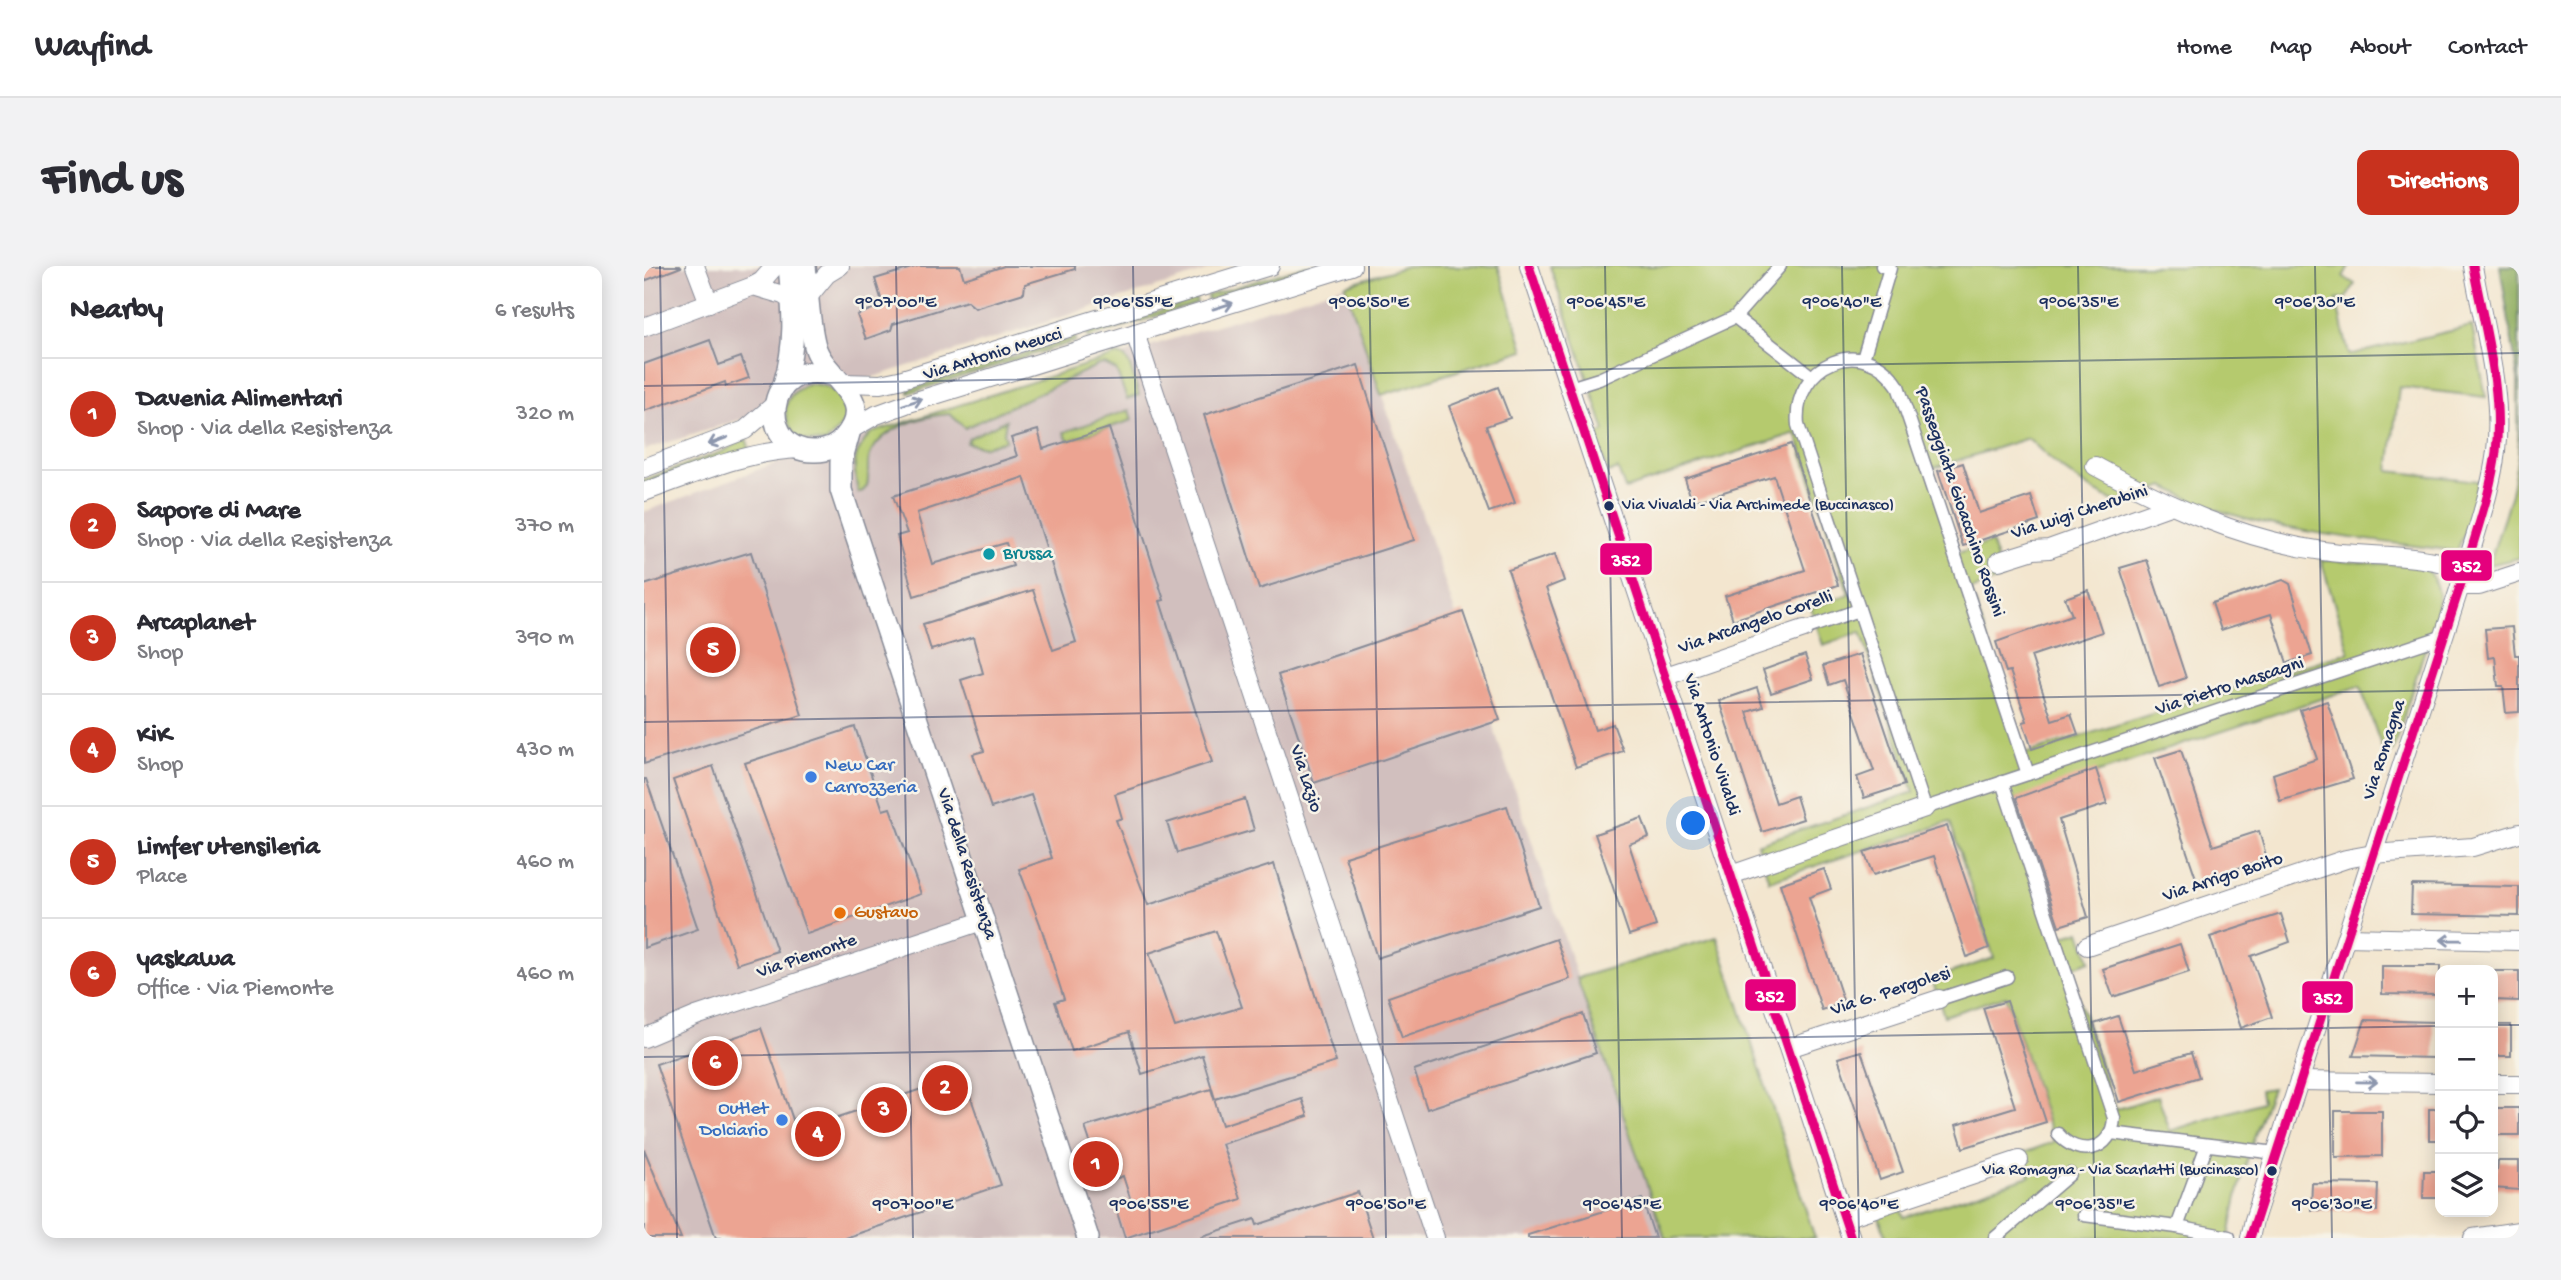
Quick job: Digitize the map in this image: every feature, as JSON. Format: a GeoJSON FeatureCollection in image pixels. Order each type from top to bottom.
{"type":"FeatureCollection","features":[{"type":"Feature","properties":{"kind":"street"},"geometry":{"type":"LineString","coordinates":[[695,266],[709,303]]}},
{"type":"Feature","properties":{"kind":"street"},"geometry":{"type":"LineString","coordinates":[[644,327],[753,286],[762,281],[775,266]]}},
{"type":"Feature","properties":{"kind":"street"},"geometry":{"type":"LineString","coordinates":[[644,492],[732,460],[767,452],[826,450],[840,442],[850,430],[855,412],[853,401],[815,348],[789,266]]}},
{"type":"Feature","properties":{"kind":"street"},"geometry":{"type":"LineString","coordinates":[[644,468],[746,430],[774,405],[784,384],[793,352],[805,266]]}},
{"type":"Feature","properties":{"kind":"street"},"geometry":{"type":"LineString","coordinates":[[800,299],[827,274],[840,266]]}},
{"type":"Feature","properties":{"kind":"street","name":"Via Antonio Meucci"},"geometry":{"type":"LineString","coordinates":[[837,379],[880,384],[899,380],[1270,266]]}},
{"type":"Feature","properties":{"kind":"street","name":"Via Antonio Meucci"},"geometry":{"type":"LineString","coordinates":[[850,430],[876,415],[906,404],[1352,266]]}},
{"type":"Feature","properties":{"kind":"street","name":"Via Antonio Vivaldi"},"geometry":{"type":"LineString","coordinates":[[1529,266],[1851,1238]]}},
{"type":"Feature","properties":{"kind":"street"},"geometry":{"type":"LineString","coordinates":[[1570,388],[1600,379],[1735,317],[1780,266]]}},
{"type":"Feature","properties":{"kind":"street"},"geometry":{"type":"LineString","coordinates":[[1882,266],[1890,268],[1863,359],[1847,358],[1832,363],[1812,377],[1799,397],[1796,410],[1798,425],[1925,808]]}},
{"type":"Feature","properties":{"kind":"street","name":"Via Romagna"},"geometry":{"type":"LineString","coordinates":[[2250,1238],[2463,578],[2491,480],[2496,451],[2497,418],[2494,384],[2473,266]]}},
{"type":"Feature","properties":{"kind":"street"},"geometry":{"type":"LineString","coordinates":[[753,286],[800,299]]}},
{"type":"Feature","properties":{"kind":"street"},"geometry":{"type":"LineString","coordinates":[[1735,317],[1812,377]]}},
{"type":"Feature","properties":{"kind":"street","name":"Via Lazio"},"geometry":{"type":"LineString","coordinates":[[1135,333],[1436,1238]]}},
{"type":"Feature","properties":{"kind":"street","name":"Passeggiata Gioacchino Rossini"},"geometry":{"type":"LineString","coordinates":[[1863,359],[1877,364],[1891,374],[1904,401],[2028,774]]}},
{"type":"Feature","properties":{"kind":"street"},"geometry":{"type":"LineString","coordinates":[[784,384],[804,372],[818,371],[837,379]]}},
{"type":"Feature","properties":{"kind":"street"},"geometry":{"type":"LineString","coordinates":[[774,405],[774,417],[782,435],[800,449]]}},
{"type":"Feature","properties":{"kind":"street","name":"Via della Resistenza"},"geometry":{"type":"LineString","coordinates":[[850,430],[841,462],[841,490],[1088,1238]]}},
{"type":"Feature","properties":{"kind":"street","name":"Via della Resistenza"},"geometry":{"type":"LineString","coordinates":[[800,449],[821,464],[841,490]]}},
{"type":"Feature","properties":{"kind":"street"},"geometry":{"type":"LineString","coordinates":[[2095,466],[2172,505],[2223,526],[2291,545],[2324,551],[2449,563],[2463,578],[2480,586],[2519,573]]}},
{"type":"Feature","properties":{"kind":"street","name":"Via Luigi Cherubini"},"geometry":{"type":"LineString","coordinates":[[2000,561],[2034,550],[2049,549],[2172,505]]}},
{"type":"Feature","properties":{"kind":"street","name":"Via Arcangelo Corelli"},"geometry":{"type":"LineString","coordinates":[[1666,676],[1859,610]]}},
{"type":"Feature","properties":{"kind":"street","name":"Via Pietro Mascagni"},"geometry":{"type":"LineString","coordinates":[[2028,774],[2444,636]]}},
{"type":"Feature","properties":{"kind":"street"},"geometry":{"type":"LineString","coordinates":[[1731,875],[2028,774]]}},
{"type":"Feature","properties":{"kind":"street"},"geometry":{"type":"LineString","coordinates":[[2003,782],[2114,1118],[2107,1140],[2085,1149],[2073,1148],[2058,1134]]}},
{"type":"Feature","properties":{"kind":"street","name":"Via Arrigo Boito"},"geometry":{"type":"LineString","coordinates":[[2087,946],[2346,859],[2373,854],[2473,847],[2519,833]]}},
{"type":"Feature","properties":{"kind":"street","name":"Via Piemonte"},"geometry":{"type":"LineString","coordinates":[[644,1038],[696,1016],[985,920]]}},
{"type":"Feature","properties":{"kind":"street"},"geometry":{"type":"LineString","coordinates":[[2346,937],[2519,941]]}},
{"type":"Feature","properties":{"kind":"street","name":"Via G. Pergolesi"},"geometry":{"type":"LineString","coordinates":[[1788,1048],[2007,977]]}},
{"type":"Feature","properties":{"kind":"street"},"geometry":{"type":"LineString","coordinates":[[2299,1081],[2435,1083]]}},
{"type":"Feature","properties":{"kind":"street"},"geometry":{"type":"LineString","coordinates":[[2498,1083],[2519,1084]]}},
{"type":"Feature","properties":{"kind":"street"},"geometry":{"type":"LineString","coordinates":[[2111,1133],[2276,1153]]}},
{"type":"Feature","properties":{"kind":"street"},"geometry":{"type":"LineString","coordinates":[[2177,1227],[2207,1145]]}},
{"type":"Feature","properties":{"kind":"street"},"geometry":{"type":"LineString","coordinates":[[1845,1218],[2019,1160]]}},
{"type":"Feature","properties":{"kind":"street"},"geometry":{"type":"LineString","coordinates":[[1995,1238],[2070,1174]]}},
{"type":"Feature","properties":{"kind":"street"},"geometry":{"type":"LineString","coordinates":[[2084,1215],[2229,1237]]}},
{"type":"Feature","properties":{"kind":"street"},"geometry":{"type":"LineString","coordinates":[[2473,1238],[2519,1231]]}},
{"type":"Feature","properties":{"kind":"shaded area"},"geometry":{"type":"Polygon","coordinates":[[[644,266],[1222,266],[644,450],[644,266]]]}},
{"type":"Feature","properties":{"kind":"shaded area"},"geometry":{"type":"Polygon","coordinates":[[[1345,285],[1665,1238],[644,1238],[644,512],[768,466],[1345,285]]]}},
{"type":"Feature","properties":{"kind":"green space"},"geometry":{"type":"Polygon","coordinates":[[[1305,266],[1318,266],[1208,300],[1207,296],[1305,266]]]}},
{"type":"Feature","properties":{"kind":"green space"},"geometry":{"type":"Polygon","coordinates":[[[1407,266],[1498,266],[1524,350],[1381,395],[1345,285],[1407,266]]]}},
{"type":"Feature","properties":{"kind":"green space"},"geometry":{"type":"Polygon","coordinates":[[[1550,266],[2349,266],[2343,277],[2355,284],[2346,298],[2336,300],[2349,355],[2472,326],[2486,397],[2399,387],[2389,471],[2478,481],[2469,522],[2457,551],[2328,535],[2264,523],[2203,505],[2164,486],[2118,503],[2070,475],[2028,438],[1931,469],[1958,553],[1991,542],[2003,578],[1971,590],[2025,754],[2349,652],[2321,560],[2421,566],[2436,586],[2437,611],[2393,750],[2384,754],[2360,686],[2011,801],[2058,938],[2080,931],[2090,961],[2069,969],[2115,1110],[2158,1096],[2170,1131],[2262,1102],[2260,1090],[2272,1088],[2246,1162],[2229,1238],[1886,1238],[1878,1214],[1900,1207],[1904,1217],[2030,1176],[2023,1153],[2054,1142],[2006,996],[1944,1016],[1932,979],[1994,958],[1950,822],[1769,881],[1757,844],[1914,792],[1861,632],[1823,645],[1811,608],[1849,594],[1796,433],[1625,489],[1618,469],[1608,473],[1595,435],[1605,431],[1550,266]]]}},
{"type":"Feature","properties":{"kind":"green space"},"geometry":{"type":"Polygon","coordinates":[[[2500,266],[2519,266],[2519,385],[2500,266]]]}},
{"type":"Feature","properties":{"kind":"green space"},"geometry":{"type":"Polygon","coordinates":[[[1196,299],[1197,303],[1088,338],[1087,334],[1196,299]]]}},
{"type":"Feature","properties":{"kind":"green space"},"geometry":{"type":"Polygon","coordinates":[[[1075,337],[1076,341],[909,393],[909,389],[1075,337]]]}},
{"type":"Feature","properties":{"kind":"green space"},"geometry":{"type":"Polygon","coordinates":[[[1117,355],[1125,357],[1130,366],[1139,395],[1127,399],[1116,370],[1105,364],[965,428],[950,414],[916,420],[893,430],[876,445],[868,461],[868,483],[863,491],[858,493],[855,461],[860,448],[871,433],[1117,355]]]}},
{"type":"Feature","properties":{"kind":"green space"},"geometry":{"type":"Polygon","coordinates":[[[2518,381],[2519,558],[2489,565],[2511,494],[2518,454],[2518,381]]]}},
{"type":"Feature","properties":{"kind":"green space"},"geometry":{"type":"Polygon","coordinates":[[[807,384],[831,389],[843,405],[845,422],[826,443],[798,439],[788,423],[787,402],[791,395],[807,384]]]}},
{"type":"Feature","properties":{"kind":"green space"},"geometry":{"type":"Polygon","coordinates":[[[1129,410],[1132,420],[1068,441],[1064,432],[1129,410]]]}},
{"type":"Feature","properties":{"kind":"green space"},"geometry":{"type":"Polygon","coordinates":[[[1006,420],[1006,440],[984,447],[967,443],[969,438],[1006,420]]]}},
{"type":"Feature","properties":{"kind":"green space"},"geometry":{"type":"Polygon","coordinates":[[[746,438],[750,450],[644,484],[644,480],[724,451],[746,438]]]}},
{"type":"Feature","properties":{"kind":"green space"},"geometry":{"type":"Polygon","coordinates":[[[1717,937],[1815,1238],[1665,1238],[1577,978],[1717,937]]]}},
{"type":"Feature","properties":{"kind":"building"},"geometry":{"type":"Polygon","coordinates":[[[644,266],[680,266],[681,267],[644,281],[644,266]]]}},
{"type":"Feature","properties":{"kind":"building"},"geometry":{"type":"Polygon","coordinates":[[[918,266],[960,266],[964,279],[1004,266],[1075,266],[1075,269],[1025,284],[1024,293],[975,308],[967,301],[893,324],[891,330],[866,339],[857,315],[883,305],[875,279],[918,266]]]}},
{"type":"Feature","properties":{"kind":"building"},"geometry":{"type":"Polygon","coordinates":[[[710,340],[719,365],[741,357],[749,378],[726,386],[725,382],[644,411],[644,364],[710,340]]]}},
{"type":"Feature","properties":{"kind":"building"},"geometry":{"type":"Polygon","coordinates":[[[1358,365],[1414,540],[1259,589],[1204,415],[1358,365]]]}},
{"type":"Feature","properties":{"kind":"building"},"geometry":{"type":"Polygon","coordinates":[[[1498,387],[1510,418],[1486,426],[1515,503],[1489,512],[1449,406],[1498,387]]]}},
{"type":"Feature","properties":{"kind":"building"},"geometry":{"type":"Polygon","coordinates":[[[1109,428],[1164,600],[1160,601],[1212,762],[1115,794],[1122,818],[1116,820],[1148,905],[1274,864],[1336,1062],[1215,1099],[1202,1055],[1142,1074],[1129,1032],[1072,1051],[1055,1002],[1064,999],[1019,869],[1052,858],[1031,795],[991,808],[973,754],[984,751],[961,680],[983,673],[973,637],[931,650],[923,624],[1033,590],[1053,650],[1076,642],[1024,477],[917,513],[932,564],[1006,543],[1013,566],[914,596],[897,536],[907,533],[893,496],[1017,456],[1011,438],[1038,430],[1043,449],[1109,428]],[[1216,931],[1149,953],[1175,1027],[1242,1007],[1216,931]]]}},
{"type":"Feature","properties":{"kind":"building"},"geometry":{"type":"Polygon","coordinates":[[[1791,444],[1838,585],[1733,620],[1725,596],[1805,570],[1774,476],[1692,502],[1685,479],[1791,444]]]}},
{"type":"Feature","properties":{"kind":"building"},"geometry":{"type":"Polygon","coordinates":[[[1963,463],[1979,513],[2031,496],[2039,521],[1963,546],[1938,471],[1963,463]]]}},
{"type":"Feature","properties":{"kind":"building"},"geometry":{"type":"Polygon","coordinates":[[[751,552],[802,715],[644,764],[644,585],[751,552]]]}},
{"type":"Feature","properties":{"kind":"building"},"geometry":{"type":"Polygon","coordinates":[[[1555,554],[1564,581],[1546,588],[1595,730],[1613,724],[1623,751],[1576,767],[1508,570],[1555,554]]]}},
{"type":"Feature","properties":{"kind":"building"},"geometry":{"type":"Polygon","coordinates":[[[2147,560],[2186,678],[2159,687],[2120,568],[2147,560]]]}},
{"type":"Feature","properties":{"kind":"building"},"geometry":{"type":"Polygon","coordinates":[[[2283,580],[2290,584],[2312,655],[2287,663],[2271,614],[2221,630],[2212,603],[2283,580]]]}},
{"type":"Feature","properties":{"kind":"building"},"geometry":{"type":"Polygon","coordinates":[[[2088,590],[2102,632],[2031,656],[2052,720],[2071,714],[2078,734],[2032,749],[2023,722],[2027,721],[2010,671],[2006,672],[1996,642],[2072,615],[2065,598],[2088,590]]]}},
{"type":"Feature","properties":{"kind":"building"},"geometry":{"type":"Polygon","coordinates":[[[1463,612],[1500,720],[1314,783],[1278,675],[1463,612]]]}},
{"type":"Feature","properties":{"kind":"building"},"geometry":{"type":"Polygon","coordinates":[[[2512,627],[2515,655],[2519,655],[2519,712],[2506,713],[2503,686],[2498,686],[2495,657],[2488,658],[2485,629],[2512,627]]]}},
{"type":"Feature","properties":{"kind":"building"},"geometry":{"type":"Polygon","coordinates":[[[1860,654],[1904,785],[1864,798],[1857,777],[1874,771],[1843,680],[1829,685],[1823,666],[1860,654]]]}},
{"type":"Feature","properties":{"kind":"building"},"geometry":{"type":"Polygon","coordinates":[[[1805,655],[1813,679],[1771,693],[1763,670],[1805,655]]]}},
{"type":"Feature","properties":{"kind":"building"},"geometry":{"type":"Polygon","coordinates":[[[1757,688],[1763,707],[1747,712],[1776,803],[1796,796],[1803,819],[1762,832],[1719,701],[1757,688]]]}},
{"type":"Feature","properties":{"kind":"building"},"geometry":{"type":"Polygon","coordinates":[[[2327,701],[2353,779],[2280,801],[2273,774],[2317,759],[2300,710],[2327,701]]]}},
{"type":"Feature","properties":{"kind":"building"},"geometry":{"type":"Polygon","coordinates":[[[855,727],[883,810],[890,808],[921,894],[807,934],[745,763],[855,727]]]}},
{"type":"Feature","properties":{"kind":"building"},"geometry":{"type":"Polygon","coordinates":[[[2181,750],[2213,846],[2259,831],[2267,859],[2197,881],[2155,758],[2181,750]]]}},
{"type":"Feature","properties":{"kind":"building"},"geometry":{"type":"Polygon","coordinates":[[[713,766],[777,951],[737,964],[673,780],[713,766]]]}},
{"type":"Feature","properties":{"kind":"building"},"geometry":{"type":"Polygon","coordinates":[[[2096,769],[2107,804],[2059,820],[2088,917],[2059,926],[2016,798],[2096,769]]]}},
{"type":"Feature","properties":{"kind":"building"},"geometry":{"type":"Polygon","coordinates":[[[644,779],[698,929],[644,948],[644,779]]]}},
{"type":"Feature","properties":{"kind":"building"},"geometry":{"type":"Polygon","coordinates":[[[1245,799],[1254,830],[1177,853],[1167,823],[1245,799]]]}},
{"type":"Feature","properties":{"kind":"building"},"geometry":{"type":"Polygon","coordinates":[[[1507,806],[1539,906],[1377,958],[1345,857],[1507,806]]]}},
{"type":"Feature","properties":{"kind":"building"},"geometry":{"type":"Polygon","coordinates":[[[1642,818],[1649,837],[1629,844],[1656,926],[1629,935],[1595,834],[1642,818]]]}},
{"type":"Feature","properties":{"kind":"building"},"geometry":{"type":"Polygon","coordinates":[[[1947,826],[1989,948],[1967,957],[1934,856],[1873,875],[1864,852],[1947,826]]]}},
{"type":"Feature","properties":{"kind":"building"},"geometry":{"type":"Polygon","coordinates":[[[1824,869],[1831,889],[1809,897],[1844,1003],[1822,1010],[1780,884],[1824,869]]]}},
{"type":"Feature","properties":{"kind":"building"},"geometry":{"type":"Polygon","coordinates":[[[2412,885],[2519,887],[2519,916],[2411,914],[2412,885]]]}},
{"type":"Feature","properties":{"kind":"building"},"geometry":{"type":"Polygon","coordinates":[[[2281,914],[2290,942],[2251,956],[2272,1017],[2241,1028],[2210,937],[2281,914]]]}},
{"type":"Feature","properties":{"kind":"building"},"geometry":{"type":"Polygon","coordinates":[[[1556,939],[1570,979],[1402,1037],[1388,997],[1556,939]]]}},
{"type":"Feature","properties":{"kind":"building"},"geometry":{"type":"Polygon","coordinates":[[[2180,944],[2189,972],[2113,997],[2103,969],[2180,944]]]}},
{"type":"Feature","properties":{"kind":"building"},"geometry":{"type":"Polygon","coordinates":[[[2382,966],[2435,966],[2435,995],[2382,994],[2382,966]]]}},
{"type":"Feature","properties":{"kind":"building"},"geometry":{"type":"Polygon","coordinates":[[[2498,971],[2519,971],[2519,1001],[2498,1000],[2498,971]]]}},
{"type":"Feature","properties":{"kind":"building"},"geometry":{"type":"Polygon","coordinates":[[[2007,1001],[2046,1122],[1963,1148],[1956,1125],[2015,1107],[1983,1008],[2007,1001]]]}},
{"type":"Feature","properties":{"kind":"building"},"geometry":{"type":"Polygon","coordinates":[[[1583,1014],[1596,1053],[1427,1109],[1414,1070],[1583,1014]]]}},
{"type":"Feature","properties":{"kind":"building"},"geometry":{"type":"Polygon","coordinates":[[[2118,1016],[2136,1070],[2191,1053],[2199,1077],[2119,1102],[2094,1024],[2118,1016]]]}},
{"type":"Feature","properties":{"kind":"building"},"geometry":{"type":"Polygon","coordinates":[[[2365,1020],[2434,1022],[2434,1058],[2353,1056],[2365,1020]]]}},
{"type":"Feature","properties":{"kind":"building"},"geometry":{"type":"Polygon","coordinates":[[[2498,1025],[2511,1025],[2511,1056],[2498,1056],[2498,1025]]]}},
{"type":"Feature","properties":{"kind":"building"},"geometry":{"type":"Polygon","coordinates":[[[761,1028],[797,1131],[963,1075],[1001,1185],[845,1238],[716,1238],[656,1064],[761,1028]]]}},
{"type":"Feature","properties":{"kind":"building"},"geometry":{"type":"Polygon","coordinates":[[[1861,1051],[1903,1172],[1880,1180],[1838,1058],[1861,1051]]]}},
{"type":"Feature","properties":{"kind":"building"},"geometry":{"type":"Polygon","coordinates":[[[1211,1089],[1222,1125],[1302,1099],[1308,1116],[1222,1144],[1241,1199],[1125,1238],[1115,1206],[1131,1201],[1123,1176],[1104,1183],[1085,1127],[1211,1089]]]}},
{"type":"Feature","properties":{"kind":"building"},"geometry":{"type":"Polygon","coordinates":[[[2498,1108],[2519,1108],[2519,1135],[2498,1135],[2498,1108]]]}},
{"type":"Feature","properties":{"kind":"building"},"geometry":{"type":"Polygon","coordinates":[[[2429,1109],[2435,1109],[2435,1140],[2429,1140],[2429,1109]]]}},
{"type":"Feature","properties":{"kind":"building"},"geometry":{"type":"Polygon","coordinates":[[[2335,1111],[2382,1111],[2382,1156],[2335,1157],[2335,1111]]]}},
{"type":"Feature","properties":{"kind":"building"},"geometry":{"type":"Polygon","coordinates":[[[644,1149],[681,1238],[644,1238],[644,1149]]]}},
{"type":"Feature","properties":{"kind":"building"},"geometry":{"type":"Polygon","coordinates":[[[2498,1161],[2519,1161],[2519,1190],[2498,1188],[2498,1161]]]}},
{"type":"Feature","properties":{"kind":"building"},"geometry":{"type":"Polygon","coordinates":[[[2424,1171],[2435,1171],[2435,1198],[2423,1198],[2424,1171]]]}},
{"type":"Feature","properties":{"kind":"building"},"geometry":{"type":"Polygon","coordinates":[[[2312,1183],[2378,1184],[2377,1211],[2311,1210],[2312,1183]]]}},
{"type":"Feature","properties":{"kind":"building"},"geometry":{"type":"Polygon","coordinates":[[[1358,1192],[1373,1238],[1202,1236],[1255,1219],[1257,1225],[1358,1192]]]}},
{"type":"Feature","properties":{"kind":"building"},"geometry":{"type":"Polygon","coordinates":[[[1642,1199],[1655,1238],[1528,1238],[1528,1235],[1642,1199]]]}},
{"type":"Feature","properties":{"kind":"transit line","name":"352"},"geometry":{"type":"LineString","coordinates":[[1529,266],[1851,1238]]}},
{"type":"Feature","properties":{"kind":"transit line","name":"352"},"geometry":{"type":"LineString","coordinates":[[2250,1238],[2465,571],[2491,482],[2496,452],[2497,405],[2473,266]]}},
{"type":"Feature","properties":{"kind":"place","name":"Via Vivaldi - Via Archimede (Buccinasco)"},"geometry":{"type":"Point","coordinates":[1609,506]}},
{"type":"Feature","properties":{"kind":"place","name":"Brussa"},"geometry":{"type":"Point","coordinates":[989,554]}},
{"type":"Feature","properties":{"kind":"place","name":"Limfer utensileria"},"geometry":{"type":"Point","coordinates":[713,650]}},
{"type":"Feature","properties":{"kind":"place","name":"New Car Carrozzeria"},"geometry":{"type":"Point","coordinates":[811,777]}},
{"type":"Feature","properties":{"kind":"place","name":"Gustavo"},"geometry":{"type":"Point","coordinates":[840,913]}},
{"type":"Feature","properties":{"kind":"place","name":"yaskawa"},"geometry":{"type":"Point","coordinates":[715,1063]}},
{"type":"Feature","properties":{"kind":"place","name":"Sapore di Mare"},"geometry":{"type":"Point","coordinates":[945,1088]}},
{"type":"Feature","properties":{"kind":"place","name":"Arcaplanet"},"geometry":{"type":"Point","coordinates":[884,1110]}},
{"type":"Feature","properties":{"kind":"place","name":"Outlet Dolciario"},"geometry":{"type":"Point","coordinates":[782,1120]}},
{"type":"Feature","properties":{"kind":"place","name":"KiK"},"geometry":{"type":"Point","coordinates":[818,1134]}},
{"type":"Feature","properties":{"kind":"place","name":"Davenia Alimentari"},"geometry":{"type":"Point","coordinates":[1096,1164]}},
{"type":"Feature","properties":{"kind":"place","name":"Via Romagna - Via Scarlatti (Buccinasco)"},"geometry":{"type":"Point","coordinates":[2272,1171]}}]}
